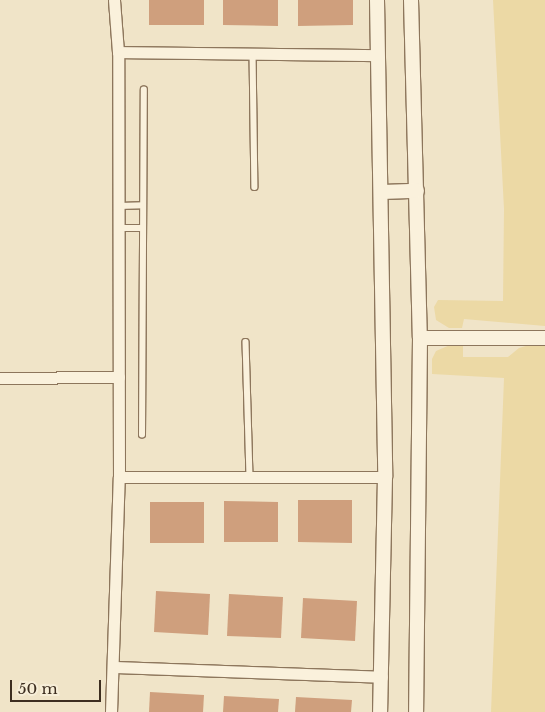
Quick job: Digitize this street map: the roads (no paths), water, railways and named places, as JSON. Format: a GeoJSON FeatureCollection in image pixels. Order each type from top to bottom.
{"type":"FeatureCollection","features":[{"type":"Feature","properties":{"kind":"street"},"geometry":{"type":"LineString","coordinates":[[111,712],[119,477],[118,52],[114,0]]}},
{"type":"Feature","properties":{"kind":"street"},"geometry":{"type":"LineString","coordinates":[[377,0],[382,192],[385,477],[380,712]]}},
{"type":"Feature","properties":{"kind":"street"},"geometry":{"type":"LineString","coordinates":[[411,0],[420,338],[416,712]]}},
{"type":"Feature","properties":{"kind":"street"},"geometry":{"type":"LineString","coordinates":[[118,52],[252,52],[378,55]]}},
{"type":"Feature","properties":{"kind":"street"},"geometry":{"type":"LineString","coordinates":[[382,192],[417,191]]}},
{"type":"Feature","properties":{"kind":"street"},"geometry":{"type":"LineString","coordinates":[[420,338],[545,338]]}},
{"type":"Feature","properties":{"kind":"street"},"geometry":{"type":"LineString","coordinates":[[0,378],[119,378]]}},
{"type":"Feature","properties":{"kind":"street"},"geometry":{"type":"LineString","coordinates":[[119,477],[250,475],[385,477]]}},
{"type":"Feature","properties":{"kind":"street"},"geometry":{"type":"LineString","coordinates":[[114,667],[382,677]]}},
{"type":"Feature","properties":{"kind":"lane"},"geometry":{"type":"LineString","coordinates":[[252,52],[255,186]]}},
{"type":"Feature","properties":{"kind":"lane"},"geometry":{"type":"LineString","coordinates":[[142,435],[144,90]]}},
{"type":"Feature","properties":{"kind":"lane"},"geometry":{"type":"LineString","coordinates":[[118,206],[143,205]]}},
{"type":"Feature","properties":{"kind":"lane"},"geometry":{"type":"LineString","coordinates":[[119,228],[143,228]]}},
{"type":"Feature","properties":{"kind":"lane"},"geometry":{"type":"LineString","coordinates":[[246,342],[250,475]]}}]}
